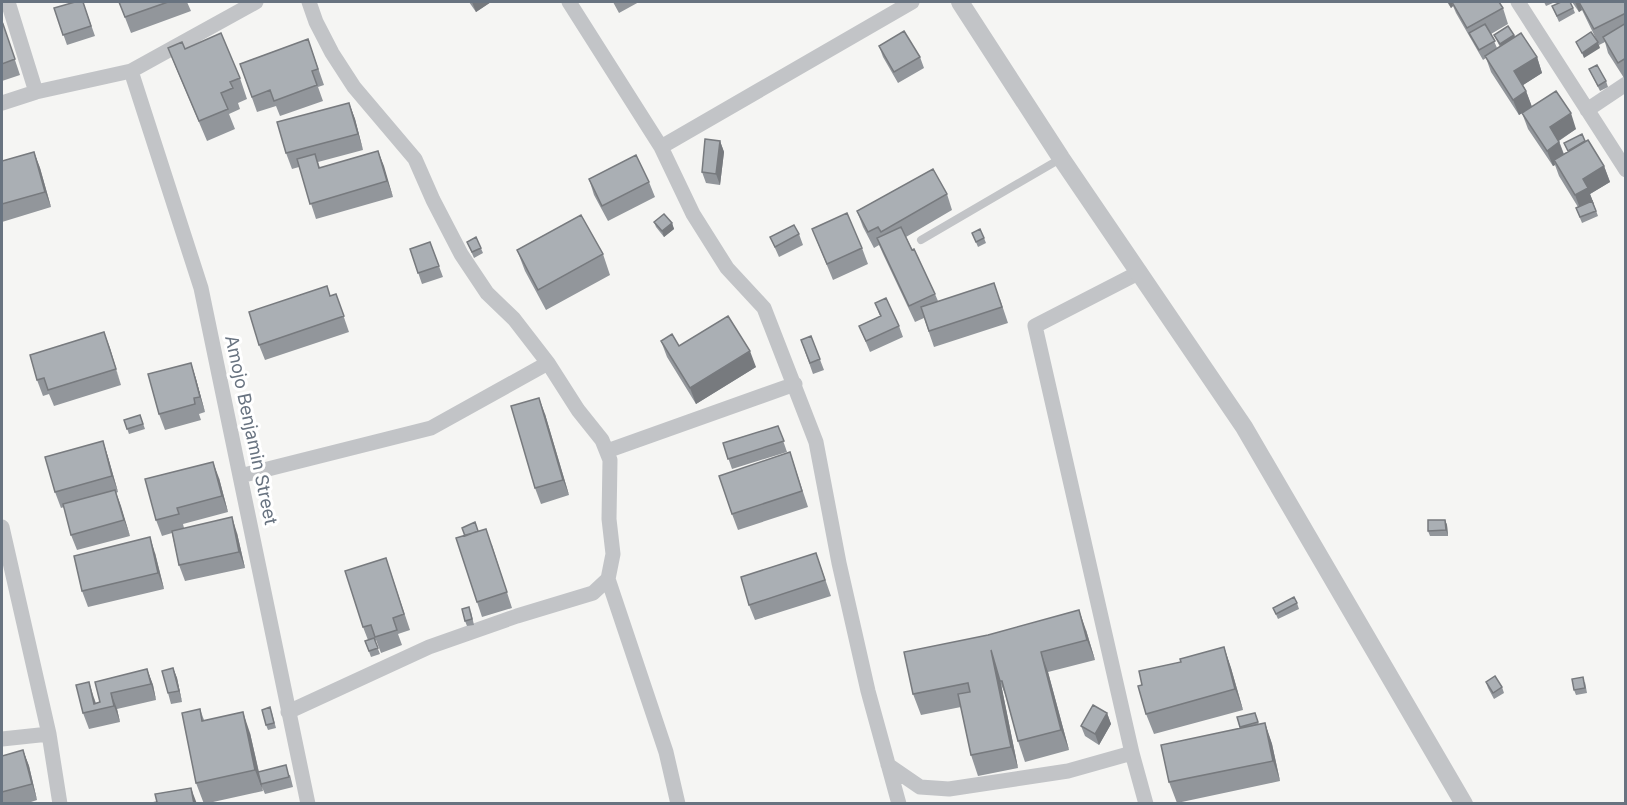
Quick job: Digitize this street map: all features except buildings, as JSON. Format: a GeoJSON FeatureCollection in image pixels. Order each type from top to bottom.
{"type":"FeatureCollection","features":[{"type":"Feature","properties":{"kind":"street"},"geometry":{"type":"LineString","coordinates":[[9,2],[36,92]]}},
{"type":"Feature","properties":{"kind":"street"},"geometry":{"type":"LineString","coordinates":[[2,104],[36,92],[131,71],[256,2]]}},
{"type":"Feature","properties":{"kind":"street"},"geometry":{"type":"LineString","coordinates":[[309,2],[316,22],[332,53],[354,87],[416,159],[433,200],[461,254],[480,283],[514,319],[602,440],[610,460],[609,519],[613,554],[608,579],[666,752],[674,803]]}},
{"type":"Feature","properties":{"kind":"street"},"geometry":{"type":"LineString","coordinates":[[569,2],[661,147],[693,214],[722,259],[764,308],[816,442],[839,563],[868,691],[899,804]]}},
{"type":"Feature","properties":{"kind":"street"},"geometry":{"type":"LineString","coordinates":[[661,147],[912,2]]}},
{"type":"Feature","properties":{"kind":"street"},"geometry":{"type":"LineString","coordinates":[[960,2],[1061,158],[1244,427],[1464,804]]}},
{"type":"Feature","properties":{"kind":"street"},"geometry":{"type":"LineString","coordinates":[[1518,2],[1626,170]]}},
{"type":"Feature","properties":{"kind":"street","name":"Amojo Benjamin Street"},"geometry":{"type":"LineString","coordinates":[[131,71],[201,288],[308,804]]}},
{"type":"Feature","properties":{"kind":"street"},"geometry":{"type":"LineString","coordinates":[[1587,110],[1626,84]]}},
{"type":"Feature","properties":{"kind":"street"},"geometry":{"type":"LineString","coordinates":[[1140,272],[1035,326],[1132,753],[1146,804]]}},
{"type":"Feature","properties":{"kind":"street"},"geometry":{"type":"LineString","coordinates":[[240,476],[431,428],[548,363]]}},
{"type":"Feature","properties":{"kind":"street"},"geometry":{"type":"LineString","coordinates":[[607,452],[795,384]]}},
{"type":"Feature","properties":{"kind":"street"},"geometry":{"type":"LineString","coordinates":[[2,527],[49,734],[60,804]]}},
{"type":"Feature","properties":{"kind":"street"},"geometry":{"type":"LineString","coordinates":[[288,712],[429,647],[517,616],[593,593],[608,579]]}},
{"type":"Feature","properties":{"kind":"street"},"geometry":{"type":"LineString","coordinates":[[2,739],[49,734]]}},
{"type":"Feature","properties":{"kind":"street"},"geometry":{"type":"LineString","coordinates":[[888,765],[920,787],[949,789],[1068,771],[1132,753]]}},
{"type":"Feature","properties":{"kind":"lane"},"geometry":{"type":"LineString","coordinates":[[921,240],[1061,158]]}}]}
